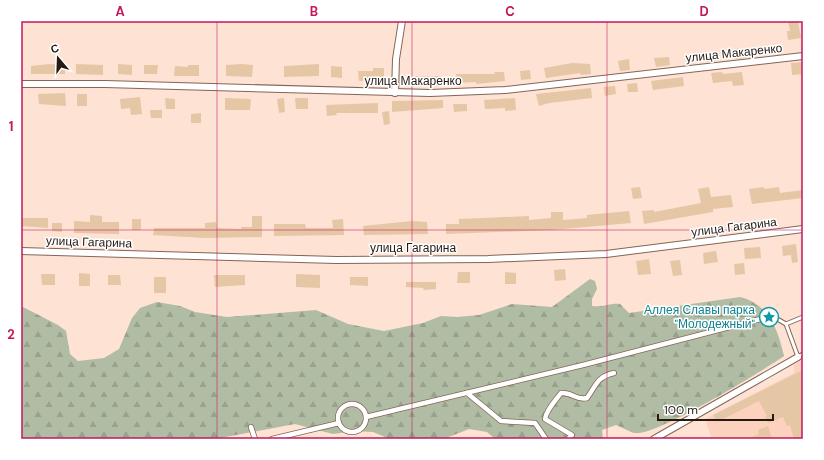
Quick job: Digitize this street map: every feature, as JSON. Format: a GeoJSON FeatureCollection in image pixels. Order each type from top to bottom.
{"type":"FeatureCollection","features":[{"type":"Feature","properties":{"kind":"street"},"geometry":{"type":"LineString","coordinates":[[395,93],[396,59],[402,21]]}},
{"type":"Feature","properties":{"kind":"street","name":"улица Макаренко"},"geometry":{"type":"LineString","coordinates":[[21,84],[105,84],[395,93],[505,90],[803,56]]}},
{"type":"Feature","properties":{"kind":"street","name":"улица Гагарина"},"geometry":{"type":"LineString","coordinates":[[21,251],[336,260],[488,259],[606,254],[803,229]]}},
{"type":"Feature","properties":{"kind":"street"},"geometry":{"type":"LineString","coordinates":[[366,417],[591,363],[772,316]]}},
{"type":"Feature","properties":{"kind":"street"},"geometry":{"type":"LineString","coordinates":[[654,439],[800,356]]}},
{"type":"Feature","properties":{"kind":"street"},"geometry":{"type":"LineString","coordinates":[[568,439],[572,435],[545,419],[545,415],[562,393],[567,392],[579,399],[587,398],[603,375],[614,373]]}},
{"type":"Feature","properties":{"kind":"street"},"geometry":{"type":"LineString","coordinates":[[466,393],[501,421],[535,423],[546,439]]}},
{"type":"Feature","properties":{"kind":"street"},"geometry":{"type":"LineString","coordinates":[[352,404],[359,406],[364,410],[366,417],[363,427],[354,432],[343,429],[339,423],[338,416],[340,410],[345,405],[352,404]]}},
{"type":"Feature","properties":{"kind":"street"},"geometry":{"type":"LineString","coordinates":[[272,439],[339,423]]}},
{"type":"Feature","properties":{"kind":"street"},"geometry":{"type":"LineString","coordinates":[[251,427],[255,439]]}},
{"type":"Feature","properties":{"kind":"lane"},"geometry":{"type":"LineString","coordinates":[[772,316],[786,324],[800,356]]}},
{"type":"Feature","properties":{"kind":"lane"},"geometry":{"type":"LineString","coordinates":[[786,324],[803,317]]}},
{"type":"Feature","properties":{"kind":"shaded area"},"geometry":{"type":"Polygon","coordinates":[[[803,360],[803,439],[712,439],[705,419],[794,373],[794,365],[803,360]]]}},
{"type":"Feature","properties":{"kind":"green space"},"geometry":{"type":"Polygon","coordinates":[[[590,279],[595,281],[597,289],[592,299],[592,306],[620,304],[629,313],[740,297],[750,300],[771,319],[779,337],[784,356],[755,375],[686,414],[647,431],[635,433],[616,425],[602,430],[603,439],[495,439],[487,432],[469,429],[444,439],[390,439],[373,432],[355,431],[333,434],[295,424],[215,439],[21,439],[21,306],[58,325],[66,331],[70,354],[78,361],[104,358],[119,349],[132,318],[140,308],[157,302],[180,306],[195,312],[227,317],[316,310],[348,324],[384,331],[423,323],[441,316],[457,317],[479,315],[512,304],[552,307],[590,279]]]}},
{"type":"Feature","properties":{"kind":"building"},"geometry":{"type":"Polygon","coordinates":[[[788,21],[798,21],[801,38],[788,40],[787,31],[790,31],[788,21]]]}},
{"type":"Feature","properties":{"kind":"building"},"geometry":{"type":"Polygon","coordinates":[[[746,48],[746,58],[735,59],[734,49],[746,48]]]}},
{"type":"Feature","properties":{"kind":"building"},"geometry":{"type":"Polygon","coordinates":[[[716,52],[716,61],[706,62],[705,53],[716,52]]]}},
{"type":"Feature","properties":{"kind":"building"},"geometry":{"type":"Polygon","coordinates":[[[669,57],[670,65],[656,67],[654,58],[669,57]]]}},
{"type":"Feature","properties":{"kind":"building"},"geometry":{"type":"Polygon","coordinates":[[[629,59],[630,70],[620,71],[618,61],[629,59]]]}},
{"type":"Feature","properties":{"kind":"building"},"geometry":{"type":"Polygon","coordinates":[[[803,62],[803,74],[792,75],[791,63],[803,62]]]}},
{"type":"Feature","properties":{"kind":"building"},"geometry":{"type":"Polygon","coordinates":[[[572,63],[590,64],[591,74],[581,75],[580,73],[546,78],[544,68],[572,63]]]}},
{"type":"Feature","properties":{"kind":"building"},"geometry":{"type":"Polygon","coordinates":[[[49,64],[65,65],[65,74],[31,74],[31,66],[49,64]]]}},
{"type":"Feature","properties":{"kind":"building"},"geometry":{"type":"Polygon","coordinates":[[[76,64],[103,65],[103,75],[76,74],[76,64]]]}},
{"type":"Feature","properties":{"kind":"building"},"geometry":{"type":"Polygon","coordinates":[[[118,64],[132,65],[132,75],[118,74],[118,64]]]}},
{"type":"Feature","properties":{"kind":"building"},"geometry":{"type":"Polygon","coordinates":[[[319,64],[319,76],[284,77],[284,66],[319,64]]]}},
{"type":"Feature","properties":{"kind":"building"},"geometry":{"type":"Polygon","coordinates":[[[144,65],[158,65],[157,74],[144,74],[144,65]]]}},
{"type":"Feature","properties":{"kind":"building"},"geometry":{"type":"Polygon","coordinates":[[[188,65],[199,65],[199,76],[174,76],[175,66],[188,67],[188,65]]]}},
{"type":"Feature","properties":{"kind":"building"},"geometry":{"type":"Polygon","coordinates":[[[226,65],[253,65],[252,77],[226,76],[226,65]]]}},
{"type":"Feature","properties":{"kind":"building"},"geometry":{"type":"Polygon","coordinates":[[[331,66],[342,67],[342,78],[331,77],[331,66]]]}},
{"type":"Feature","properties":{"kind":"building"},"geometry":{"type":"Polygon","coordinates":[[[373,68],[384,68],[384,80],[359,81],[358,71],[373,71],[373,68]]]}},
{"type":"Feature","properties":{"kind":"building"},"geometry":{"type":"Polygon","coordinates":[[[530,70],[531,79],[521,80],[520,71],[530,70]]]}},
{"type":"Feature","properties":{"kind":"building"},"geometry":{"type":"Polygon","coordinates":[[[494,72],[504,72],[505,81],[476,84],[476,82],[457,83],[456,74],[495,74],[494,72]]]}},
{"type":"Feature","properties":{"kind":"building"},"geometry":{"type":"Polygon","coordinates":[[[722,72],[723,74],[742,72],[744,85],[733,86],[732,81],[713,83],[711,73],[722,72]]]}},
{"type":"Feature","properties":{"kind":"building"},"geometry":{"type":"Polygon","coordinates":[[[415,76],[441,76],[441,86],[416,85],[415,76]]]}},
{"type":"Feature","properties":{"kind":"building"},"geometry":{"type":"Polygon","coordinates":[[[683,77],[684,86],[653,90],[651,81],[683,77]]]}},
{"type":"Feature","properties":{"kind":"building"},"geometry":{"type":"Polygon","coordinates":[[[637,83],[638,92],[628,92],[627,84],[637,83]]]}},
{"type":"Feature","properties":{"kind":"building"},"geometry":{"type":"Polygon","coordinates":[[[615,86],[616,94],[605,96],[604,87],[615,86]]]}},
{"type":"Feature","properties":{"kind":"building"},"geometry":{"type":"Polygon","coordinates":[[[591,88],[592,98],[549,103],[539,106],[536,94],[591,88]]]}},
{"type":"Feature","properties":{"kind":"building"},"geometry":{"type":"Polygon","coordinates":[[[65,93],[66,106],[39,104],[38,94],[65,93]]]}},
{"type":"Feature","properties":{"kind":"building"},"geometry":{"type":"Polygon","coordinates":[[[77,94],[87,94],[87,106],[77,106],[77,94]]]}},
{"type":"Feature","properties":{"kind":"building"},"geometry":{"type":"Polygon","coordinates":[[[140,97],[142,114],[131,115],[130,108],[121,109],[120,99],[140,97]]]}},
{"type":"Feature","properties":{"kind":"building"},"geometry":{"type":"Polygon","coordinates":[[[165,98],[175,99],[175,109],[166,109],[165,98]]]}},
{"type":"Feature","properties":{"kind":"building"},"geometry":{"type":"Polygon","coordinates":[[[225,98],[251,99],[250,110],[225,110],[225,98]]]}},
{"type":"Feature","properties":{"kind":"building"},"geometry":{"type":"Polygon","coordinates":[[[284,98],[285,112],[279,113],[277,99],[284,98]]]}},
{"type":"Feature","properties":{"kind":"building"},"geometry":{"type":"Polygon","coordinates":[[[295,98],[308,98],[308,109],[296,109],[295,98]]]}},
{"type":"Feature","properties":{"kind":"building"},"geometry":{"type":"Polygon","coordinates":[[[515,98],[516,110],[505,111],[505,108],[485,109],[484,100],[515,98]]]}},
{"type":"Feature","properties":{"kind":"building"},"geometry":{"type":"Polygon","coordinates":[[[443,100],[443,108],[392,112],[392,101],[443,100]]]}},
{"type":"Feature","properties":{"kind":"building"},"geometry":{"type":"Polygon","coordinates":[[[378,103],[378,113],[336,113],[337,115],[327,116],[326,105],[378,103]]]}},
{"type":"Feature","properties":{"kind":"building"},"geometry":{"type":"Polygon","coordinates":[[[453,104],[467,104],[467,111],[454,112],[453,104]]]}},
{"type":"Feature","properties":{"kind":"building"},"geometry":{"type":"Polygon","coordinates":[[[150,110],[162,110],[162,118],[151,118],[150,110]]]}},
{"type":"Feature","properties":{"kind":"building"},"geometry":{"type":"Polygon","coordinates":[[[389,111],[390,124],[384,125],[382,112],[389,111]]]}},
{"type":"Feature","properties":{"kind":"building"},"geometry":{"type":"Polygon","coordinates":[[[201,113],[201,123],[191,123],[191,114],[201,113]]]}},
{"type":"Feature","properties":{"kind":"building"},"geometry":{"type":"Polygon","coordinates":[[[640,187],[642,198],[633,199],[631,188],[640,187]]]}},
{"type":"Feature","properties":{"kind":"building"},"geometry":{"type":"Polygon","coordinates":[[[709,187],[711,197],[731,195],[733,207],[713,209],[713,212],[644,224],[642,211],[654,210],[654,212],[701,203],[698,189],[709,187]]]}},
{"type":"Feature","properties":{"kind":"building"},"geometry":{"type":"Polygon","coordinates":[[[764,187],[764,189],[779,187],[780,193],[803,190],[803,198],[752,204],[749,189],[764,187]]]}},
{"type":"Feature","properties":{"kind":"building"},"geometry":{"type":"Polygon","coordinates":[[[629,211],[631,223],[552,230],[446,234],[446,224],[459,224],[459,219],[529,216],[529,220],[551,218],[551,212],[563,212],[563,220],[587,218],[587,215],[629,211]]]}},
{"type":"Feature","properties":{"kind":"building"},"geometry":{"type":"Polygon","coordinates":[[[90,215],[102,216],[102,222],[119,222],[119,234],[74,233],[74,221],[90,222],[90,215]]]}},
{"type":"Feature","properties":{"kind":"building"},"geometry":{"type":"Polygon","coordinates":[[[252,216],[262,216],[262,237],[205,238],[153,235],[154,228],[205,228],[205,223],[216,222],[217,228],[241,229],[241,227],[252,227],[252,216]]]}},
{"type":"Feature","properties":{"kind":"building"},"geometry":{"type":"Polygon","coordinates":[[[21,218],[48,218],[48,228],[21,226],[21,218]]]}},
{"type":"Feature","properties":{"kind":"building"},"geometry":{"type":"Polygon","coordinates":[[[132,219],[141,219],[141,230],[132,230],[132,219]]]}},
{"type":"Feature","properties":{"kind":"building"},"geometry":{"type":"Polygon","coordinates":[[[343,219],[344,235],[274,236],[274,224],[305,224],[306,228],[333,228],[332,220],[343,219]]]}},
{"type":"Feature","properties":{"kind":"building"},"geometry":{"type":"Polygon","coordinates":[[[412,221],[427,222],[428,234],[364,235],[363,226],[412,221]]]}},
{"type":"Feature","properties":{"kind":"building"},"geometry":{"type":"Polygon","coordinates":[[[52,223],[62,223],[62,232],[52,231],[52,223]]]}},
{"type":"Feature","properties":{"kind":"building"},"geometry":{"type":"Polygon","coordinates":[[[796,244],[798,262],[792,263],[791,255],[783,256],[782,246],[796,244]]]}},
{"type":"Feature","properties":{"kind":"building"},"geometry":{"type":"Polygon","coordinates":[[[760,247],[761,258],[745,259],[744,248],[760,247]]]}},
{"type":"Feature","properties":{"kind":"building"},"geometry":{"type":"Polygon","coordinates":[[[716,251],[718,262],[704,264],[703,253],[716,251]]]}},
{"type":"Feature","properties":{"kind":"building"},"geometry":{"type":"Polygon","coordinates":[[[649,259],[651,274],[638,275],[636,261],[649,259]]]}},
{"type":"Feature","properties":{"kind":"building"},"geometry":{"type":"Polygon","coordinates":[[[680,260],[682,275],[673,276],[670,261],[680,260]]]}},
{"type":"Feature","properties":{"kind":"building"},"geometry":{"type":"Polygon","coordinates":[[[744,263],[745,274],[735,275],[734,264],[744,263]]]}},
{"type":"Feature","properties":{"kind":"building"},"geometry":{"type":"Polygon","coordinates":[[[565,269],[566,280],[555,281],[554,270],[565,269]]]}},
{"type":"Feature","properties":{"kind":"building"},"geometry":{"type":"Polygon","coordinates":[[[458,272],[470,272],[470,283],[457,283],[458,272]]]}},
{"type":"Feature","properties":{"kind":"building"},"geometry":{"type":"Polygon","coordinates":[[[505,272],[516,273],[516,284],[505,284],[505,272]]]}},
{"type":"Feature","properties":{"kind":"building"},"geometry":{"type":"Polygon","coordinates":[[[79,273],[90,274],[90,286],[79,286],[79,273]]]}},
{"type":"Feature","properties":{"kind":"building"},"geometry":{"type":"Polygon","coordinates":[[[41,274],[55,274],[55,285],[42,285],[41,274]]]}},
{"type":"Feature","properties":{"kind":"building"},"geometry":{"type":"Polygon","coordinates":[[[296,274],[320,275],[320,288],[296,287],[296,274]]]}},
{"type":"Feature","properties":{"kind":"building"},"geometry":{"type":"Polygon","coordinates":[[[108,275],[120,275],[121,285],[108,285],[108,275]]]}},
{"type":"Feature","properties":{"kind":"building"},"geometry":{"type":"Polygon","coordinates":[[[214,275],[245,275],[245,285],[215,287],[214,275]]]}},
{"type":"Feature","properties":{"kind":"building"},"geometry":{"type":"Polygon","coordinates":[[[154,277],[166,277],[166,293],[154,293],[154,277]]]}},
{"type":"Feature","properties":{"kind":"building"},"geometry":{"type":"Polygon","coordinates":[[[350,277],[368,277],[368,286],[350,285],[350,277]]]}},
{"type":"Feature","properties":{"kind":"building"},"geometry":{"type":"Polygon","coordinates":[[[406,282],[436,282],[436,289],[424,290],[423,288],[406,287],[406,282]]]}},
{"type":"Feature","properties":{"kind":"building"},"geometry":{"type":"Polygon","coordinates":[[[803,370],[802,437],[794,439],[790,425],[787,426],[783,417],[768,423],[765,417],[767,416],[759,401],[717,422],[713,415],[803,370]]]}},
{"type":"Feature","properties":{"kind":"building"},"geometry":{"type":"Polygon","coordinates":[[[768,426],[772,439],[747,439],[759,434],[758,430],[768,426]]]}},
{"type":"Feature","properties":{"kind":"place","name":"Аллея Славы парка \"Молодежный\""},"geometry":{"type":"Point","coordinates":[769,317]}}]}
